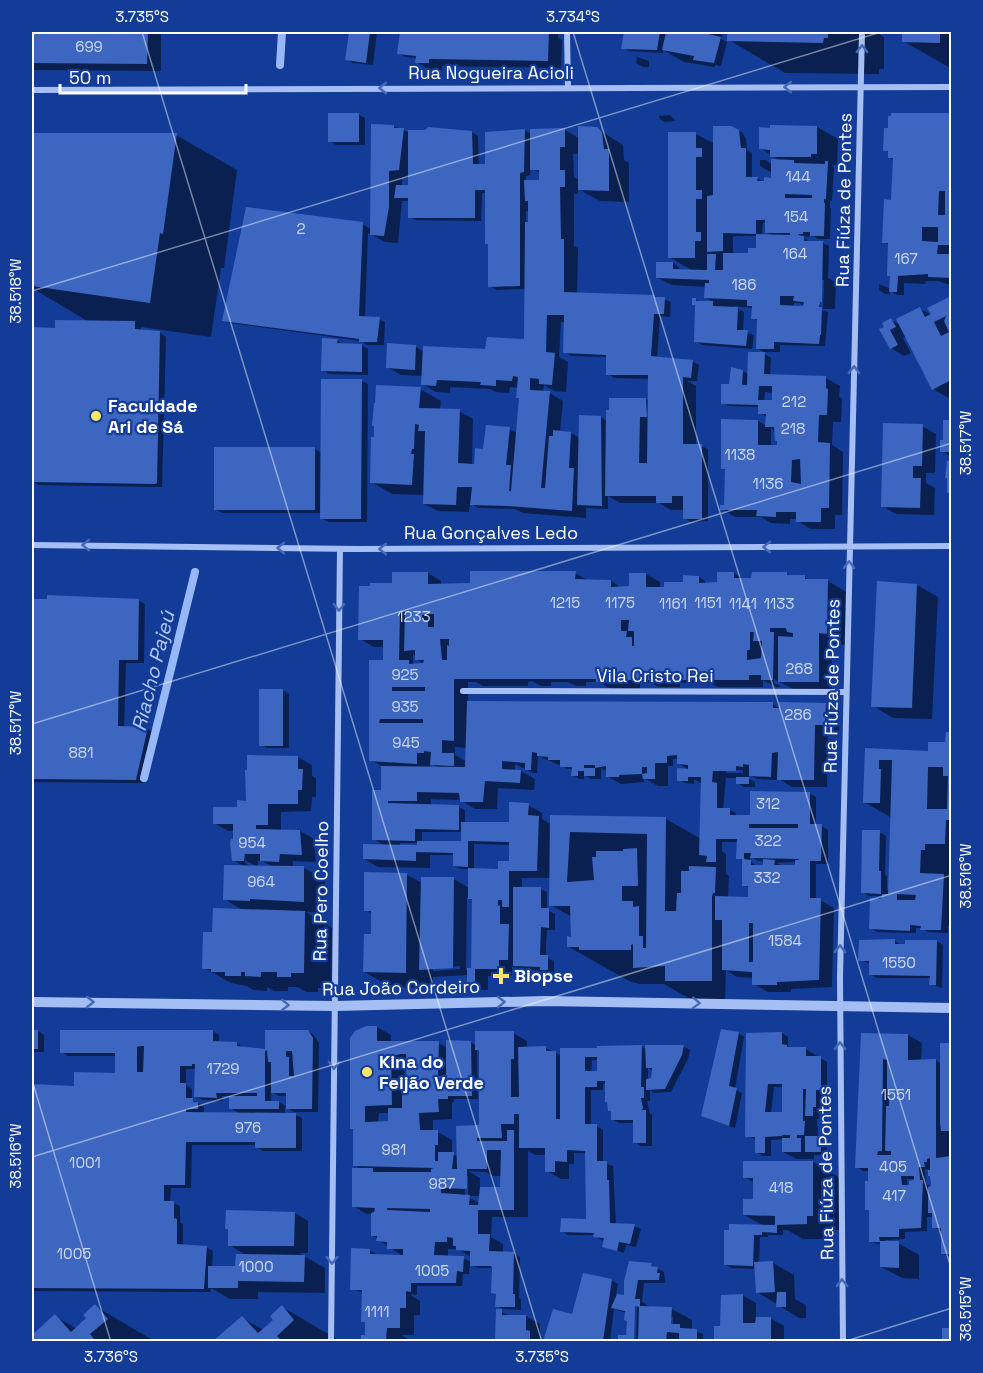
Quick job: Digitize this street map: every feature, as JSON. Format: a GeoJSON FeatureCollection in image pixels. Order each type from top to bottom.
{"type":"FeatureCollection","features":[{"type":"Feature","properties":{"kind":"street"},"geometry":{"type":"LineString","coordinates":[[567,32],[568,88]]}},
{"type":"Feature","properties":{"kind":"street","name":"Rua Fiúza de Pontes"},"geometry":{"type":"LineString","coordinates":[[843,1341],[840,1008],[862,32]]}},
{"type":"Feature","properties":{"kind":"street","name":"Rua Nogueira Acioli"},"geometry":{"type":"LineString","coordinates":[[32,90],[951,87]]}},
{"type":"Feature","properties":{"kind":"street","name":"Rua Gonçalves Ledo"},"geometry":{"type":"LineString","coordinates":[[32,545],[340,549],[951,546]]}},
{"type":"Feature","properties":{"kind":"street","name":"Rua Pero Coelho"},"geometry":{"type":"LineString","coordinates":[[331,1341],[340,549]]}},
{"type":"Feature","properties":{"kind":"street","name":"Vila Cristo Rei"},"geometry":{"type":"LineString","coordinates":[[463,691],[846,692]]}},
{"type":"Feature","properties":{"kind":"street","name":"Rua João Cordeiro"},"geometry":{"type":"LineString","coordinates":[[32,1002],[335,1006],[545,1001],[683,1002],[840,1008],[951,1008]]}},
{"type":"Feature","properties":{"kind":"building"},"geometry":{"type":"Polygon","coordinates":[[[32,32],[148,32],[147,64],[32,63],[32,32]]]}},
{"type":"Feature","properties":{"kind":"building"},"geometry":{"type":"Polygon","coordinates":[[[349,32],[370,32],[366,63],[345,60],[349,32]]]}},
{"type":"Feature","properties":{"kind":"building"},"geometry":{"type":"Polygon","coordinates":[[[400,32],[549,32],[548,61],[429,59],[429,63],[415,63],[416,56],[397,54],[400,32]]]}},
{"type":"Feature","properties":{"kind":"building"},"geometry":{"type":"Polygon","coordinates":[[[624,32],[660,32],[657,50],[621,49],[624,32]]]}},
{"type":"Feature","properties":{"kind":"building"},"geometry":{"type":"Polygon","coordinates":[[[666,32],[700,32],[721,37],[714,63],[693,60],[694,56],[662,50],[666,32]]]}},
{"type":"Feature","properties":{"kind":"building"},"geometry":{"type":"Polygon","coordinates":[[[727,32],[828,32],[828,38],[824,38],[823,43],[727,41],[727,32]]]}},
{"type":"Feature","properties":{"kind":"building"},"geometry":{"type":"Polygon","coordinates":[[[902,32],[940,32],[940,43],[902,42],[902,32]]]}},
{"type":"Feature","properties":{"kind":"building"},"geometry":{"type":"Polygon","coordinates":[[[328,113],[359,113],[359,142],[328,142],[328,113]]]}},
{"type":"Feature","properties":{"kind":"building"},"geometry":{"type":"Polygon","coordinates":[[[891,113],[951,113],[951,245],[938,245],[937,254],[951,254],[951,278],[928,277],[928,274],[898,276],[897,292],[889,292],[888,243],[882,243],[884,199],[891,200],[893,158],[888,158],[888,151],[883,151],[884,128],[888,128],[888,116],[891,116],[891,113]],[[939,191],[938,215],[945,215],[945,191],[939,191]],[[922,227],[922,241],[938,242],[938,227],[922,227]]]}},
{"type":"Feature","properties":{"kind":"building"},"geometry":{"type":"Polygon","coordinates":[[[371,124],[404,128],[399,170],[389,171],[389,207],[384,236],[370,235],[371,124]]]}},
{"type":"Feature","properties":{"kind":"building"},"geometry":{"type":"Polygon","coordinates":[[[770,125],[817,126],[817,154],[811,154],[811,157],[770,157],[770,150],[759,149],[759,127],[770,128],[770,125]]]}},
{"type":"Feature","properties":{"kind":"building"},"geometry":{"type":"Polygon","coordinates":[[[578,126],[597,127],[602,132],[604,149],[609,149],[609,191],[578,190],[578,126]]]}},
{"type":"Feature","properties":{"kind":"building"},"geometry":{"type":"Polygon","coordinates":[[[713,126],[731,126],[739,130],[741,148],[746,148],[746,177],[758,177],[757,181],[764,181],[764,177],[771,178],[771,159],[794,160],[794,163],[825,164],[825,161],[828,161],[826,199],[824,199],[824,236],[810,236],[810,232],[798,235],[804,236],[804,241],[823,241],[819,344],[774,342],[774,349],[756,349],[757,319],[751,319],[752,306],[747,306],[747,300],[704,298],[705,283],[709,283],[709,280],[656,278],[656,262],[673,262],[673,269],[707,270],[707,254],[716,254],[715,270],[723,270],[723,253],[748,253],[748,248],[756,248],[756,234],[723,233],[723,251],[707,252],[707,196],[713,195],[713,126]],[[785,194],[785,198],[812,198],[812,195],[785,194]],[[756,220],[756,234],[790,235],[790,233],[765,233],[765,220],[756,220]],[[780,296],[780,305],[803,306],[804,302],[793,301],[794,296],[780,296]]]}},
{"type":"Feature","properties":{"kind":"building"},"geometry":{"type":"Polygon","coordinates":[[[428,127],[472,131],[473,164],[485,164],[485,132],[525,129],[524,172],[520,173],[520,286],[488,287],[485,190],[475,190],[475,218],[408,218],[408,198],[394,198],[396,185],[408,185],[408,130],[425,130],[428,127]]]}},
{"type":"Feature","properties":{"kind":"building"},"geometry":{"type":"Polygon","coordinates":[[[565,128],[565,147],[560,147],[560,170],[565,170],[565,187],[560,187],[561,239],[564,239],[564,292],[665,297],[664,314],[654,314],[651,356],[693,360],[691,378],[683,377],[683,444],[702,444],[702,519],[683,519],[683,496],[672,496],[672,503],[656,503],[656,496],[605,496],[606,410],[609,410],[609,398],[646,398],[647,417],[640,417],[639,463],[647,463],[648,375],[606,375],[606,355],[563,353],[564,315],[547,315],[546,352],[555,353],[552,385],[539,384],[539,379],[530,378],[530,390],[550,391],[541,488],[545,488],[549,436],[553,436],[553,430],[571,432],[569,468],[574,468],[572,511],[470,505],[472,487],[457,487],[456,505],[423,504],[425,431],[418,431],[419,425],[415,424],[414,449],[411,454],[414,454],[412,485],[370,483],[371,437],[374,437],[374,426],[372,426],[376,385],[421,387],[419,408],[460,409],[458,463],[474,464],[475,448],[483,449],[486,425],[510,427],[506,465],[511,465],[509,491],[511,491],[519,398],[516,398],[518,377],[513,376],[512,381],[496,380],[496,386],[480,385],[481,382],[437,380],[436,386],[421,385],[423,346],[485,349],[487,337],[524,339],[525,222],[528,222],[528,201],[525,201],[524,180],[539,180],[539,170],[530,170],[530,129],[565,128]]]}},
{"type":"Feature","properties":{"kind":"building"},"geometry":{"type":"Polygon","coordinates":[[[668,132],[696,132],[696,148],[702,148],[702,157],[696,157],[696,190],[702,190],[702,199],[696,199],[696,232],[701,232],[701,241],[695,241],[695,258],[668,258],[668,132]]]}},
{"type":"Feature","properties":{"kind":"building"},"geometry":{"type":"Polygon","coordinates":[[[32,133],[177,133],[163,234],[160,233],[150,303],[32,286],[32,133]]]}},
{"type":"Feature","properties":{"kind":"building"},"geometry":{"type":"Polygon","coordinates":[[[246,207],[363,222],[359,316],[380,317],[377,342],[359,342],[359,339],[222,321],[246,207]]]}},
{"type":"Feature","properties":{"kind":"building"},"geometry":{"type":"Polygon","coordinates":[[[951,296],[951,380],[932,390],[896,319],[920,307],[925,317],[931,314],[927,308],[951,296]],[[946,316],[934,322],[941,336],[949,332],[944,321],[946,316]]]}},
{"type":"Feature","properties":{"kind":"building"},"geometry":{"type":"Polygon","coordinates":[[[692,298],[696,298],[696,301],[713,301],[713,306],[738,307],[737,330],[748,330],[746,346],[694,342],[695,305],[692,305],[692,298]]]}},
{"type":"Feature","properties":{"kind":"building"},"geometry":{"type":"Polygon","coordinates":[[[891,318],[896,327],[890,330],[898,345],[890,349],[879,329],[884,327],[882,323],[891,318]]]}},
{"type":"Feature","properties":{"kind":"building","name":"Faculdade Ari de Sá"},"geometry":{"type":"Polygon","coordinates":[[[55,320],[135,321],[135,329],[160,331],[157,483],[32,482],[32,327],[55,328],[55,320]]]}},
{"type":"Feature","properties":{"kind":"building"},"geometry":{"type":"Polygon","coordinates":[[[322,338],[338,339],[337,343],[362,344],[362,372],[321,371],[322,338]]]}},
{"type":"Feature","properties":{"kind":"building"},"geometry":{"type":"Polygon","coordinates":[[[387,343],[416,345],[415,370],[386,368],[387,343]]]}},
{"type":"Feature","properties":{"kind":"building"},"geometry":{"type":"Polygon","coordinates":[[[748,352],[765,352],[764,374],[826,376],[827,415],[819,415],[818,442],[830,443],[829,508],[821,508],[821,522],[796,522],[796,512],[776,512],[776,517],[756,516],[757,510],[720,510],[720,505],[724,505],[725,469],[721,469],[721,419],[758,420],[758,445],[777,445],[774,427],[765,427],[766,414],[758,414],[758,405],[721,404],[721,384],[729,384],[731,367],[743,370],[742,385],[747,385],[748,352]],[[759,386],[758,400],[772,400],[772,386],[759,386]],[[800,459],[792,460],[791,482],[801,484],[800,459]]]}},
{"type":"Feature","properties":{"kind":"building"},"geometry":{"type":"Polygon","coordinates":[[[321,379],[362,379],[361,519],[320,519],[321,379]]]}},
{"type":"Feature","properties":{"kind":"building"},"geometry":{"type":"Polygon","coordinates":[[[579,415],[601,416],[602,506],[577,505],[579,415]]]}},
{"type":"Feature","properties":{"kind":"building"},"geometry":{"type":"Polygon","coordinates":[[[943,420],[951,420],[951,452],[940,452],[940,440],[943,440],[943,420]]]}},
{"type":"Feature","properties":{"kind":"building"},"geometry":{"type":"Polygon","coordinates":[[[883,423],[923,424],[922,466],[913,466],[913,478],[921,478],[920,508],[881,507],[883,423]]]}},
{"type":"Feature","properties":{"kind":"building"},"geometry":{"type":"Polygon","coordinates":[[[214,447],[315,447],[315,510],[214,510],[214,447]]]}},
{"type":"Feature","properties":{"kind":"building"},"geometry":{"type":"Polygon","coordinates":[[[947,461],[951,461],[951,493],[947,493],[947,478],[945,478],[947,461]]]}},
{"type":"Feature","properties":{"kind":"building"},"geometry":{"type":"Polygon","coordinates":[[[470,571],[576,571],[575,579],[611,580],[611,587],[629,586],[629,573],[646,573],[646,587],[664,587],[664,582],[683,582],[683,575],[699,576],[699,583],[717,582],[717,572],[734,572],[734,578],[751,578],[752,572],[787,572],[787,575],[805,575],[805,579],[828,579],[827,634],[819,633],[819,682],[778,682],[778,636],[793,637],[793,633],[787,632],[786,628],[770,628],[770,632],[774,632],[773,680],[761,680],[761,675],[749,675],[749,680],[620,680],[620,682],[596,682],[596,679],[454,679],[454,741],[442,740],[442,753],[454,753],[454,766],[430,765],[431,752],[424,751],[424,753],[417,753],[417,764],[369,761],[369,660],[383,660],[383,640],[358,640],[359,586],[370,586],[370,583],[392,583],[392,572],[428,572],[428,584],[470,583],[470,571]],[[400,612],[399,660],[409,660],[409,664],[423,663],[424,660],[415,660],[415,650],[404,651],[405,612],[400,612]],[[434,614],[422,615],[422,620],[428,620],[428,627],[434,627],[434,614]],[[621,620],[621,631],[627,631],[626,637],[632,637],[632,646],[634,646],[634,631],[628,631],[629,620],[621,620]],[[750,632],[750,650],[747,650],[747,660],[761,658],[762,641],[753,641],[754,632],[750,632]],[[440,639],[442,660],[447,660],[449,639],[440,639]],[[392,687],[392,691],[425,691],[425,687],[392,687]],[[380,719],[379,723],[423,723],[423,719],[380,719]]]}},
{"type":"Feature","properties":{"kind":"building"},"geometry":{"type":"Polygon","coordinates":[[[877,581],[917,584],[912,708],[871,707],[877,581]]]}},
{"type":"Feature","properties":{"kind":"building"},"geometry":{"type":"Polygon","coordinates":[[[47,595],[139,599],[138,660],[119,660],[118,726],[148,727],[136,780],[32,779],[32,599],[47,599],[47,595]]]}},
{"type":"Feature","properties":{"kind":"building"},"geometry":{"type":"Polygon","coordinates":[[[259,689],[283,689],[283,746],[259,746],[259,689]]]}},
{"type":"Feature","properties":{"kind":"building"},"geometry":{"type":"Polygon","coordinates":[[[467,701],[773,702],[773,708],[779,708],[779,702],[826,703],[825,725],[815,725],[814,780],[777,780],[778,752],[772,753],[771,777],[749,776],[749,765],[743,764],[743,767],[736,766],[736,771],[713,771],[712,782],[717,783],[717,808],[730,808],[730,815],[750,815],[750,791],[810,792],[810,824],[822,824],[821,861],[810,861],[810,898],[821,898],[819,980],[777,982],[777,985],[752,985],[752,972],[722,970],[722,920],[715,920],[715,896],[748,897],[748,886],[742,886],[742,859],[736,859],[737,839],[716,839],[716,862],[706,862],[707,856],[699,855],[701,777],[688,777],[688,781],[677,781],[677,768],[688,769],[688,765],[677,764],[677,755],[667,756],[667,763],[655,763],[655,779],[643,779],[642,774],[606,777],[606,766],[595,768],[595,776],[584,776],[584,771],[578,771],[578,776],[571,776],[572,767],[560,767],[560,760],[548,760],[548,757],[537,756],[537,753],[532,752],[531,770],[525,770],[525,763],[502,761],[502,769],[521,770],[520,783],[485,781],[483,802],[460,802],[459,793],[417,792],[417,801],[388,801],[388,803],[459,805],[459,830],[415,829],[415,841],[372,840],[372,790],[381,790],[381,766],[465,767],[467,701]],[[584,765],[584,768],[595,768],[595,765],[584,765]],[[642,767],[642,774],[647,773],[647,767],[642,767]],[[749,824],[749,828],[798,828],[798,824],[749,824]],[[744,853],[744,859],[751,860],[751,865],[763,865],[763,859],[775,860],[774,865],[795,865],[795,860],[799,860],[750,858],[751,853],[744,853]],[[749,923],[749,962],[753,962],[753,923],[749,923]]]}},
{"type":"Feature","properties":{"kind":"building"},"geometry":{"type":"Polygon","coordinates":[[[946,732],[951,732],[951,820],[946,820],[945,844],[925,844],[925,850],[921,850],[920,873],[944,874],[941,930],[920,930],[921,926],[910,925],[910,931],[869,929],[870,898],[881,900],[882,894],[888,894],[892,760],[879,760],[880,803],[863,803],[865,748],[928,751],[928,742],[945,742],[946,732]],[[928,767],[927,809],[947,809],[948,776],[943,776],[943,767],[928,767]],[[897,894],[897,900],[915,900],[916,895],[897,894]]]}},
{"type":"Feature","properties":{"kind":"building"},"geometry":{"type":"Polygon","coordinates":[[[247,755],[298,756],[298,769],[303,769],[302,790],[298,790],[298,804],[268,804],[268,825],[256,825],[256,829],[300,830],[302,855],[280,854],[279,862],[260,861],[260,854],[245,854],[244,861],[232,861],[230,843],[233,839],[233,824],[213,824],[213,807],[237,807],[237,800],[246,801],[247,755]]]}},
{"type":"Feature","properties":{"kind":"building"},"geometry":{"type":"Polygon","coordinates":[[[736,777],[749,777],[749,784],[736,784],[736,777]]]}},
{"type":"Feature","properties":{"kind":"building"},"geometry":{"type":"Polygon","coordinates":[[[509,802],[529,803],[528,815],[539,816],[537,871],[509,871],[509,907],[502,907],[502,900],[498,900],[500,924],[509,924],[508,960],[499,960],[499,969],[475,969],[475,983],[467,983],[467,968],[471,968],[472,899],[468,899],[468,868],[498,869],[498,861],[509,861],[509,842],[468,841],[468,867],[453,866],[453,853],[416,852],[416,861],[363,859],[363,844],[417,845],[417,841],[461,841],[461,822],[509,822],[509,802]]]}},
{"type":"Feature","properties":{"kind":"building"},"geometry":{"type":"Polygon","coordinates":[[[550,815],[666,817],[665,911],[676,911],[677,893],[681,893],[681,871],[689,871],[689,866],[716,867],[715,893],[712,897],[712,981],[665,981],[665,966],[633,968],[633,944],[631,950],[579,950],[579,947],[567,947],[567,936],[571,937],[570,906],[549,906],[550,815]],[[570,832],[567,882],[594,880],[592,857],[596,857],[596,851],[623,851],[623,849],[637,848],[638,886],[622,886],[622,901],[633,901],[633,907],[639,906],[639,936],[643,936],[643,948],[646,948],[647,834],[570,832]]]}},
{"type":"Feature","properties":{"kind":"building"},"geometry":{"type":"Polygon","coordinates":[[[862,830],[880,830],[881,894],[861,893],[862,830]]]}},
{"type":"Feature","properties":{"kind":"building"},"geometry":{"type":"Polygon","coordinates":[[[224,865],[304,866],[304,902],[223,900],[224,865]]]}},
{"type":"Feature","properties":{"kind":"building"},"geometry":{"type":"Polygon","coordinates":[[[364,872],[407,873],[406,973],[363,972],[364,934],[371,934],[371,911],[364,911],[364,872]]]}},
{"type":"Feature","properties":{"kind":"building"},"geometry":{"type":"Polygon","coordinates":[[[421,877],[454,877],[453,968],[419,970],[421,877]]]}},
{"type":"Feature","properties":{"kind":"building"},"geometry":{"type":"Polygon","coordinates":[[[513,887],[541,887],[541,908],[549,908],[549,928],[541,927],[540,955],[548,955],[548,970],[540,970],[540,967],[513,966],[513,887]]]}},
{"type":"Feature","properties":{"kind":"building"},"geometry":{"type":"Polygon","coordinates":[[[213,908],[305,911],[304,973],[291,973],[291,977],[277,977],[277,972],[261,972],[261,977],[245,976],[245,972],[241,972],[241,976],[225,976],[225,972],[211,972],[211,969],[202,969],[203,932],[212,932],[213,908]]]}},
{"type":"Feature","properties":{"kind":"building"},"geometry":{"type":"Polygon","coordinates":[[[895,939],[895,944],[905,944],[905,940],[937,940],[936,985],[929,985],[930,976],[869,975],[869,961],[858,961],[859,940],[895,939]]]}},
{"type":"Feature","properties":{"kind":"building"},"geometry":{"type":"Polygon","coordinates":[[[366,1026],[377,1026],[377,1041],[439,1041],[438,1076],[446,1076],[446,1040],[471,1041],[472,1096],[448,1096],[448,1099],[438,1099],[439,1112],[419,1113],[420,1130],[438,1130],[435,1161],[438,1161],[438,1152],[454,1152],[452,1169],[457,1169],[456,1126],[479,1125],[479,1050],[475,1050],[475,1031],[514,1031],[511,1097],[519,1097],[518,1047],[546,1046],[546,1051],[556,1051],[556,1119],[560,1119],[560,1048],[642,1045],[641,1087],[644,1087],[644,1098],[641,1098],[642,1110],[646,1110],[646,1143],[633,1143],[633,1120],[611,1120],[611,1111],[608,1111],[607,1102],[605,1102],[605,1081],[597,1081],[597,1087],[585,1087],[585,1124],[597,1124],[597,1161],[607,1161],[610,1223],[635,1224],[630,1244],[619,1242],[617,1251],[602,1247],[604,1238],[593,1237],[594,1233],[560,1232],[561,1218],[586,1219],[585,1151],[567,1150],[567,1162],[555,1161],[555,1172],[545,1172],[545,1148],[519,1148],[519,1114],[514,1114],[514,1124],[501,1124],[502,1138],[477,1138],[477,1141],[507,1141],[507,1130],[514,1130],[514,1210],[478,1210],[478,1234],[490,1234],[489,1251],[514,1252],[515,1307],[495,1307],[496,1294],[491,1293],[491,1266],[470,1266],[470,1251],[456,1250],[456,1246],[453,1246],[453,1238],[447,1237],[447,1242],[435,1242],[434,1255],[464,1256],[463,1272],[457,1271],[456,1283],[411,1283],[411,1292],[406,1291],[406,1308],[400,1308],[400,1328],[387,1328],[386,1341],[361,1341],[361,1335],[365,1335],[365,1322],[361,1322],[362,1290],[350,1290],[351,1248],[370,1249],[370,1254],[403,1255],[403,1249],[387,1249],[387,1242],[376,1241],[377,1236],[371,1236],[371,1213],[375,1208],[352,1207],[352,1168],[373,1168],[373,1172],[431,1172],[434,1168],[353,1166],[353,1129],[350,1129],[350,1038],[355,1031],[366,1026]],[[406,1054],[391,1056],[392,1105],[365,1106],[365,1122],[388,1121],[388,1108],[402,1108],[402,1089],[407,1089],[406,1054]],[[585,1057],[585,1071],[597,1071],[597,1057],[585,1057]],[[487,1150],[487,1169],[467,1169],[467,1189],[441,1188],[441,1193],[470,1195],[469,1205],[478,1205],[480,1187],[500,1187],[501,1150],[487,1150]],[[387,1208],[387,1210],[430,1212],[430,1209],[387,1208]]]}},
{"type":"Feature","properties":{"kind":"building"},"geometry":{"type":"Polygon","coordinates":[[[721,1029],[739,1032],[729,1086],[737,1088],[729,1126],[701,1116],[721,1029]]]}},
{"type":"Feature","properties":{"kind":"building"},"geometry":{"type":"Polygon","coordinates":[[[32,1030],[38,1030],[38,1049],[32,1049],[32,1030]]]}},
{"type":"Feature","properties":{"kind":"building"},"geometry":{"type":"Polygon","coordinates":[[[60,1030],[213,1030],[213,1041],[237,1042],[237,1046],[265,1049],[265,1101],[279,1101],[279,1109],[229,1109],[229,1096],[257,1096],[257,1093],[216,1093],[217,1098],[194,1097],[195,1064],[180,1066],[180,1083],[186,1083],[186,1098],[193,1098],[193,1102],[198,1102],[198,1109],[186,1109],[186,1112],[296,1113],[296,1148],[255,1148],[255,1142],[186,1142],[185,1185],[164,1185],[164,1201],[174,1201],[177,1244],[207,1246],[204,1289],[32,1288],[32,1084],[74,1086],[74,1072],[115,1073],[115,1053],[60,1053],[60,1030]],[[144,1046],[137,1047],[137,1072],[143,1072],[144,1046]]]}},
{"type":"Feature","properties":{"kind":"building"},"geometry":{"type":"Polygon","coordinates":[[[265,1030],[308,1030],[313,1038],[312,1109],[286,1109],[286,1093],[271,1093],[271,1062],[268,1062],[267,1050],[265,1050],[265,1030]],[[286,1051],[286,1057],[289,1057],[289,1076],[294,1076],[292,1051],[286,1051]]]}},
{"type":"Feature","properties":{"kind":"building"},"geometry":{"type":"Polygon","coordinates":[[[782,1032],[782,1044],[787,1047],[806,1047],[806,1056],[821,1056],[821,1090],[816,1090],[816,1107],[813,1107],[813,1116],[805,1116],[806,1089],[803,1089],[804,1135],[797,1135],[797,1138],[801,1138],[801,1152],[782,1152],[782,1138],[790,1138],[790,1135],[765,1137],[765,1153],[755,1153],[755,1137],[745,1137],[746,1033],[782,1032]],[[768,1084],[765,1112],[782,1112],[782,1084],[768,1084]]]}},
{"type":"Feature","properties":{"kind":"building"},"geometry":{"type":"Polygon","coordinates":[[[861,1033],[908,1034],[908,1060],[936,1059],[936,1158],[951,1156],[951,1254],[941,1254],[941,1228],[932,1228],[932,1213],[928,1213],[928,1187],[931,1186],[930,1176],[928,1176],[930,1158],[924,1162],[925,1167],[919,1167],[920,1180],[923,1180],[921,1228],[899,1229],[899,1237],[879,1237],[880,1242],[869,1242],[869,1210],[865,1210],[865,1181],[868,1181],[868,1168],[855,1168],[861,1033]],[[883,1059],[882,1151],[878,1151],[877,1155],[891,1155],[891,1151],[885,1151],[886,1106],[889,1106],[889,1098],[887,1098],[887,1060],[883,1059]],[[901,1176],[902,1185],[909,1185],[909,1181],[914,1180],[914,1176],[901,1176]]]}},
{"type":"Feature","properties":{"kind":"building"},"geometry":{"type":"Polygon","coordinates":[[[940,1043],[951,1043],[951,1131],[941,1131],[940,1123],[940,1043]]]}},
{"type":"Feature","properties":{"kind":"building"},"geometry":{"type":"Polygon","coordinates":[[[645,1045],[684,1045],[682,1055],[665,1089],[646,1090],[646,1079],[651,1078],[652,1068],[646,1068],[645,1045]]]}},
{"type":"Feature","properties":{"kind":"building"},"geometry":{"type":"Polygon","coordinates":[[[805,1136],[821,1136],[821,1152],[805,1152],[805,1136]]]}},
{"type":"Feature","properties":{"kind":"building"},"geometry":{"type":"Polygon","coordinates":[[[743,1161],[813,1161],[813,1216],[807,1216],[807,1224],[777,1225],[777,1233],[762,1232],[762,1235],[754,1235],[753,1266],[724,1265],[724,1230],[729,1230],[729,1224],[775,1225],[775,1216],[743,1215],[743,1199],[753,1199],[753,1178],[743,1178],[743,1161]]]}},
{"type":"Feature","properties":{"kind":"building"},"geometry":{"type":"Polygon","coordinates":[[[226,1210],[295,1212],[294,1246],[228,1246],[228,1229],[225,1229],[226,1210]]]}},
{"type":"Feature","properties":{"kind":"building"},"geometry":{"type":"Polygon","coordinates":[[[880,1241],[899,1241],[899,1268],[880,1267],[880,1241]]]}},
{"type":"Feature","properties":{"kind":"building"},"geometry":{"type":"Polygon","coordinates":[[[236,1254],[305,1255],[304,1282],[238,1281],[238,1288],[208,1288],[208,1266],[235,1266],[236,1254]]]}},
{"type":"Feature","properties":{"kind":"building"},"geometry":{"type":"Polygon","coordinates":[[[629,1261],[652,1263],[651,1266],[658,1267],[657,1273],[660,1273],[659,1280],[638,1280],[635,1299],[640,1299],[640,1306],[672,1307],[671,1324],[680,1324],[680,1328],[697,1329],[697,1339],[714,1339],[714,1326],[720,1326],[721,1295],[743,1294],[743,1323],[755,1323],[756,1317],[771,1317],[771,1341],[679,1341],[679,1333],[667,1332],[666,1341],[638,1341],[639,1307],[635,1306],[634,1341],[618,1341],[618,1335],[626,1335],[625,1311],[611,1308],[617,1294],[624,1295],[624,1281],[629,1261]]]}},
{"type":"Feature","properties":{"kind":"building"},"geometry":{"type":"Polygon","coordinates":[[[773,1261],[775,1292],[756,1293],[754,1262],[773,1261]]]}},
{"type":"Feature","properties":{"kind":"building"},"geometry":{"type":"Polygon","coordinates":[[[583,1273],[612,1279],[603,1341],[543,1341],[553,1309],[572,1314],[583,1273]]]}},
{"type":"Feature","properties":{"kind":"building"},"geometry":{"type":"Polygon","coordinates":[[[777,1292],[786,1292],[786,1307],[776,1307],[777,1292]]]}},
{"type":"Feature","properties":{"kind":"building"},"geometry":{"type":"Polygon","coordinates":[[[95,1304],[108,1319],[90,1334],[95,1340],[32,1341],[32,1335],[55,1314],[71,1332],[86,1318],[83,1315],[95,1304]]]}},
{"type":"Feature","properties":{"kind":"building"},"geometry":{"type":"Polygon","coordinates":[[[282,1305],[294,1320],[277,1336],[282,1341],[213,1341],[242,1316],[258,1333],[273,1320],[270,1316],[282,1305]]]}},
{"type":"Feature","properties":{"kind":"building"},"geometry":{"type":"Polygon","coordinates":[[[496,1309],[502,1309],[502,1315],[526,1315],[526,1330],[530,1331],[530,1341],[495,1341],[496,1309]]]}},
{"type":"Feature","properties":{"kind":"building"},"geometry":{"type":"Polygon","coordinates":[[[942,1328],[951,1328],[951,1341],[942,1341],[942,1328]]]}},
{"type":"Feature","properties":{"kind":"waterway","name":"Riacho Pajeú"},"geometry":{"type":"LineString","coordinates":[[280,65],[282,32]]}},
{"type":"Feature","properties":{"kind":"waterway","name":"Riacho Pajeú"},"geometry":{"type":"LineString","coordinates":[[144,778],[195,572]]}},
{"type":"Feature","properties":{"kind":"place","name":"Faculdade Ari de Sá"},"geometry":{"type":"Point","coordinates":[96,416]}},
{"type":"Feature","properties":{"kind":"place","name":"Biopse"},"geometry":{"type":"Point","coordinates":[501,976]}},
{"type":"Feature","properties":{"kind":"place","name":"Kina do Feijão Verde"},"geometry":{"type":"Point","coordinates":[367,1072]}}]}
